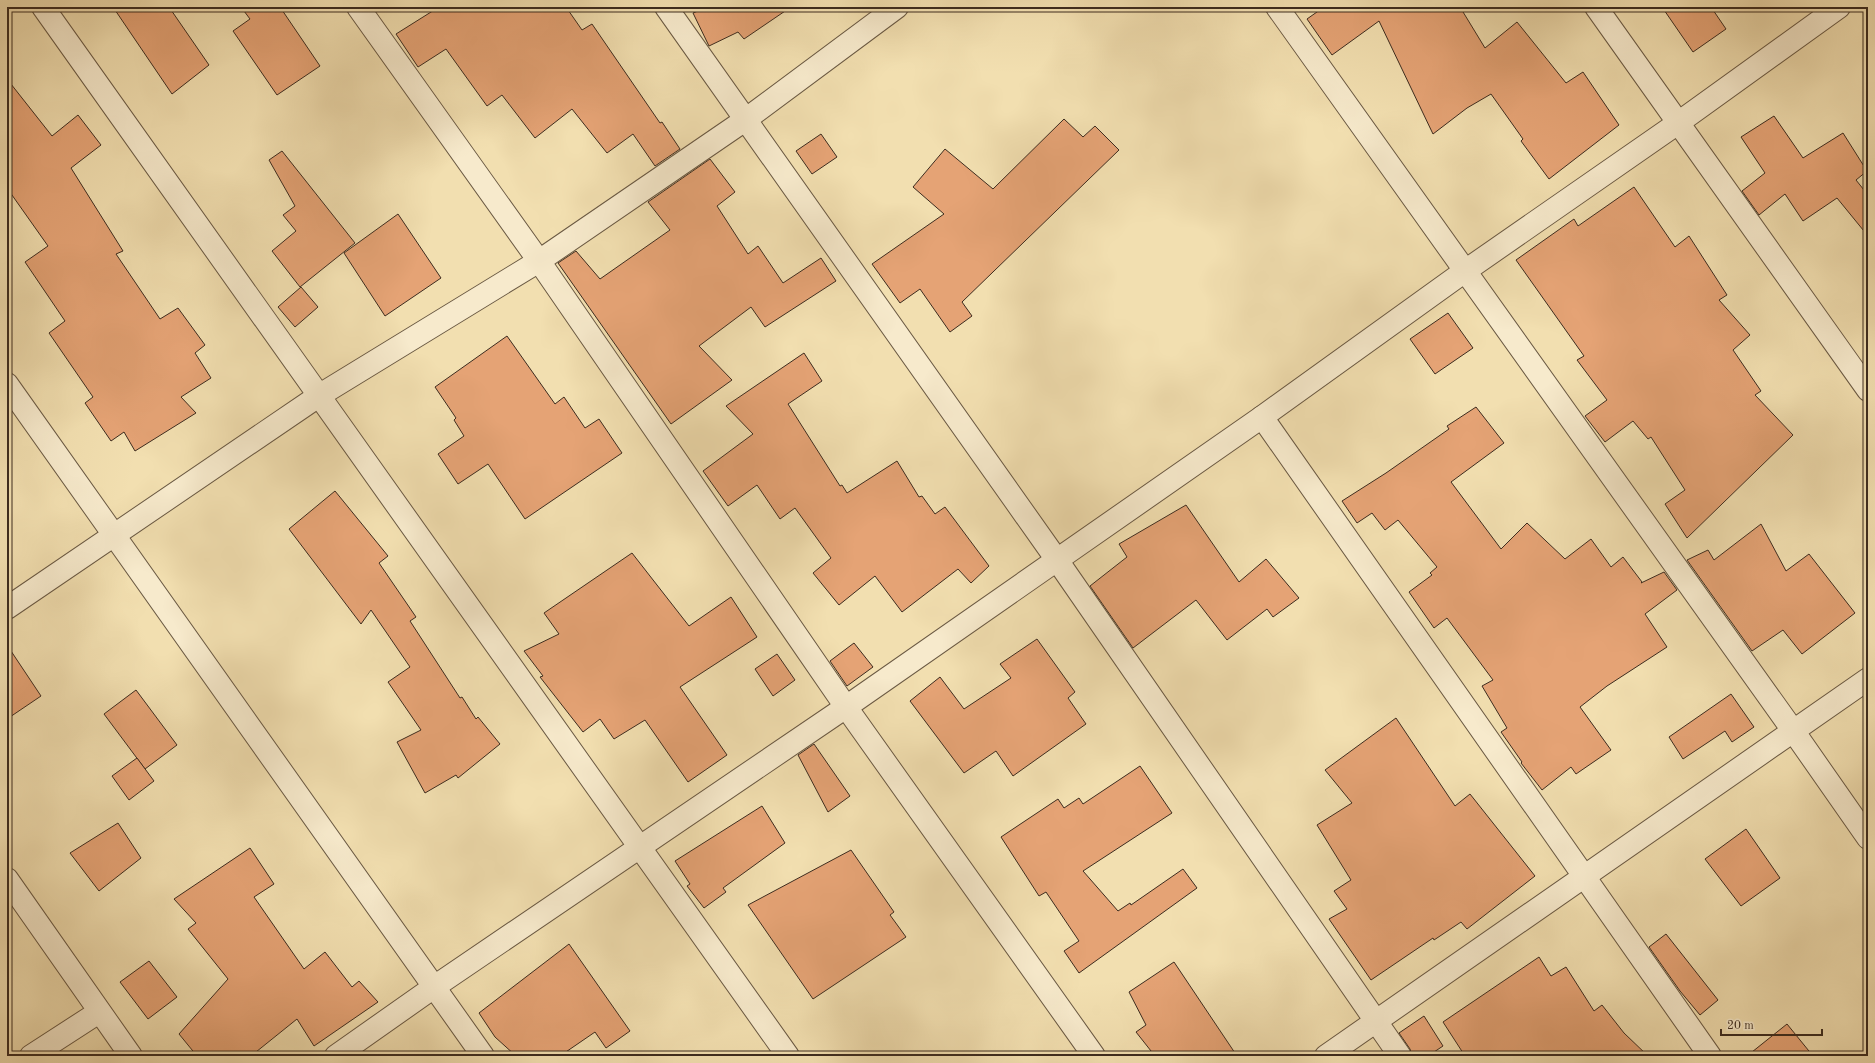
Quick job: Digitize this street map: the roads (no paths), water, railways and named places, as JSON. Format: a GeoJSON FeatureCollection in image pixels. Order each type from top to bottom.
{"type":"FeatureCollection","features":[{"type":"Feature","properties":{"kind":"street"},"geometry":{"type":"LineString","coordinates":[[43,7],[788,1056]]}},
{"type":"Feature","properties":{"kind":"street"},"geometry":{"type":"LineString","coordinates":[[358,7],[539,261],[846,707],[1094,1056]]}},
{"type":"Feature","properties":{"kind":"street"},"geometry":{"type":"LineString","coordinates":[[666,7],[1057,560],[1375,1022],[1400,1056]]}},
{"type":"Feature","properties":{"kind":"street"},"geometry":{"type":"LineString","coordinates":[[7,608],[320,395],[539,261],[745,120],[897,7]]}},
{"type":"Feature","properties":{"kind":"street"},"geometry":{"type":"LineString","coordinates":[[1277,7],[1868,838]]}},
{"type":"Feature","properties":{"kind":"street"},"geometry":{"type":"LineString","coordinates":[[1596,7],[1868,390]]}},
{"type":"Feature","properties":{"kind":"street"},"geometry":{"type":"LineString","coordinates":[[336,1056],[640,846],[846,707],[1262,417],[1465,271],[1678,123],[1839,7]]}},
{"type":"Feature","properties":{"kind":"street"},"geometry":{"type":"LineString","coordinates":[[7,384],[483,1056]]}},
{"type":"Feature","properties":{"kind":"street"},"geometry":{"type":"LineString","coordinates":[[1262,417],[1582,876],[1710,1056]]}},
{"type":"Feature","properties":{"kind":"street"},"geometry":{"type":"LineString","coordinates":[[1326,1056],[1582,876],[1794,732],[1868,679]]}},
{"type":"Feature","properties":{"kind":"street"},"geometry":{"type":"LineString","coordinates":[[7,879],[131,1056]]}},
{"type":"Feature","properties":{"kind":"street"},"geometry":{"type":"LineString","coordinates":[[31,1056],[99,1012]]}}]}
